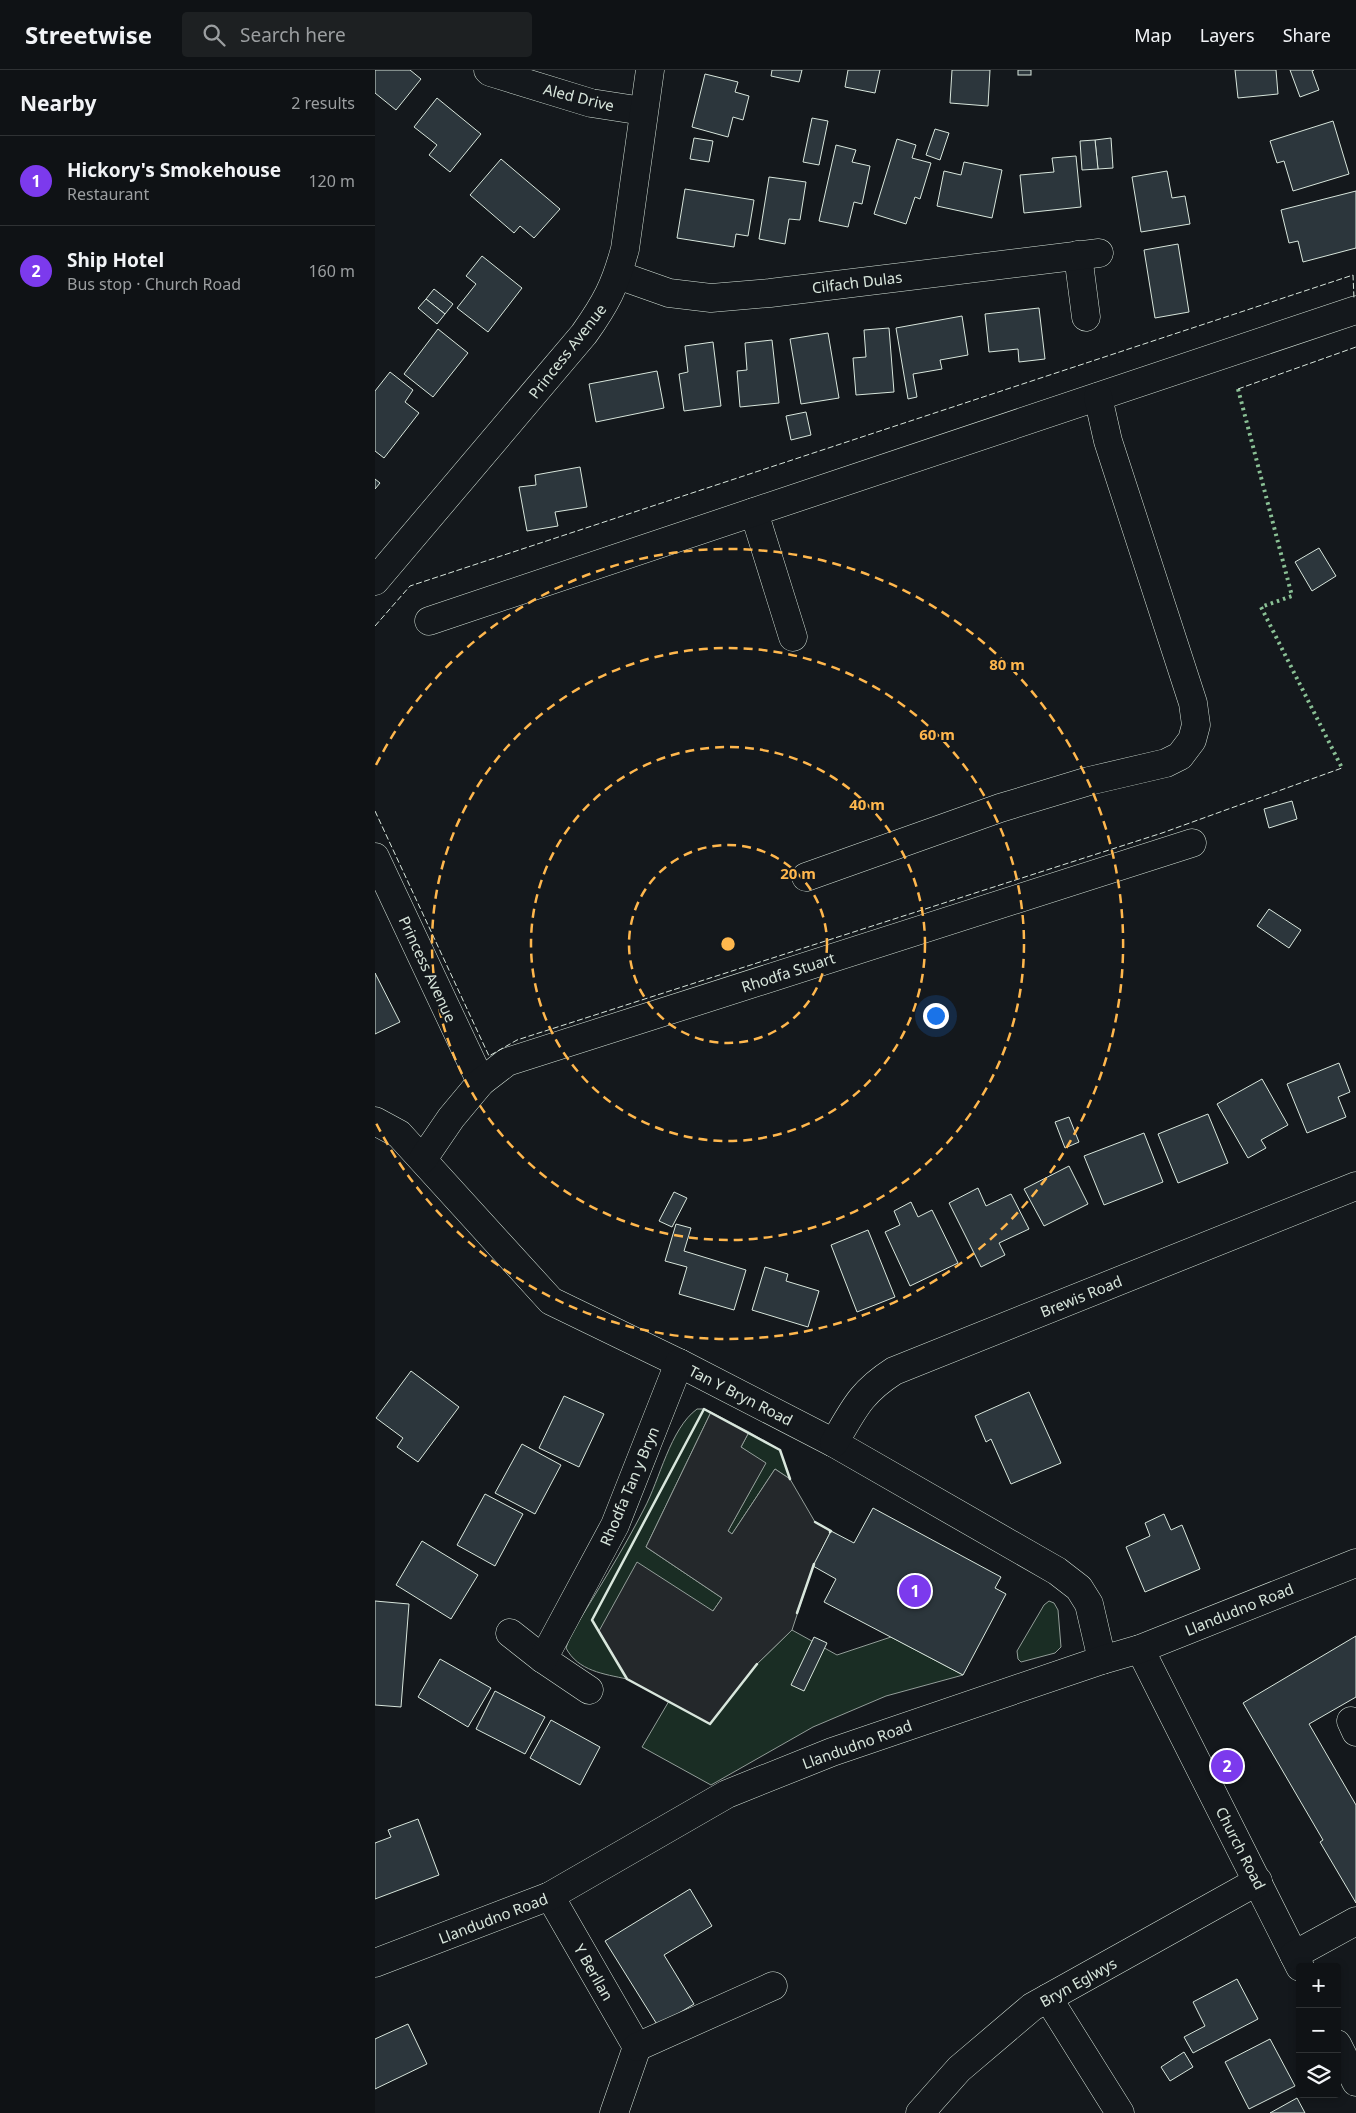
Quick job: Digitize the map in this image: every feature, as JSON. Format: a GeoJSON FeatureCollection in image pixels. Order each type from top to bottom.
{"type":"FeatureCollection","features":[{"type":"Feature","properties":{"kind":"street","name":"Aled Drive"},"geometry":{"type":"LineString","coordinates":[[488,70],[591,103],[643,111]]}},
{"type":"Feature","properties":{"kind":"street","name":"Princess Avenue"},"geometry":{"type":"LineString","coordinates":[[375,581],[584,334],[606,302],[618,275],[625,249],[650,70]]}},
{"type":"Feature","properties":{"kind":"street","name":"Cilfach Dulas"},"geometry":{"type":"LineString","coordinates":[[618,275],[669,292],[711,298],[780,292],[1089,254],[1086,316]]}},
{"type":"Feature","properties":{"kind":"street"},"geometry":{"type":"LineString","coordinates":[[429,621],[1356,310]]}},
{"type":"Feature","properties":{"kind":"street"},"geometry":{"type":"LineString","coordinates":[[806,877],[1001,808],[1089,780],[1166,763],[1180,756],[1192,740],[1196,725],[1193,703],[1108,441],[1097,397]]}},
{"type":"Feature","properties":{"kind":"street"},"geometry":{"type":"LineString","coordinates":[[754,512],[793,637]]}},
{"type":"Feature","properties":{"kind":"street","name":"Rhodfa Stuart"},"geometry":{"type":"LineString","coordinates":[[423,1159],[451,1118],[481,1082],[507,1062],[1192,843]]}},
{"type":"Feature","properties":{"kind":"street","name":"Princess Avenue"},"geometry":{"type":"LineString","coordinates":[[375,857],[481,1082]]}},
{"type":"Feature","properties":{"kind":"street","name":"Tan Y Bryn Road"},"geometry":{"type":"LineString","coordinates":[[375,1120],[399,1134],[551,1301],[679,1362],[834,1443],[1057,1571],[1079,1588],[1089,1604],[1102,1660]]}},
{"type":"Feature","properties":{"kind":"street","name":"Brewis Road"},"geometry":{"type":"LineString","coordinates":[[834,1443],[861,1398],[876,1383],[894,1371],[1356,1186]]}},
{"type":"Feature","properties":{"kind":"street","name":"Rhodfa Tan y Bryn"},"geometry":{"type":"LineString","coordinates":[[543,1659],[615,1525],[679,1362]]}},
{"type":"Feature","properties":{"kind":"street","name":"Llandudno Road"},"geometry":{"type":"LineString","coordinates":[[375,1963],[550,1896],[727,1794],[832,1752],[1102,1660],[1140,1649],[1356,1563]]}},
{"type":"Feature","properties":{"kind":"street"},"geometry":{"type":"LineString","coordinates":[[510,1633],[543,1659],[589,1690]]}},
{"type":"Feature","properties":{"kind":"street","name":"Church Road"},"geometry":{"type":"LineString","coordinates":[[1140,1649],[1297,1961]]}},
{"type":"Feature","properties":{"kind":"street","name":"Bryn Eglwys"},"geometry":{"type":"LineString","coordinates":[[920,2113],[959,2069],[1032,2007],[1258,1881]]}},
{"type":"Feature","properties":{"kind":"street","name":"Y Berllan"},"geometry":{"type":"LineString","coordinates":[[550,1896],[637,2047]]}},
{"type":"Feature","properties":{"kind":"street"},"geometry":{"type":"LineString","coordinates":[[1297,1961],[1356,1921]]}},
{"type":"Feature","properties":{"kind":"street"},"geometry":{"type":"LineString","coordinates":[[614,2113],[637,2047],[773,1986]]}},
{"type":"Feature","properties":{"kind":"street"},"geometry":{"type":"LineString","coordinates":[[1048,1998],[1120,2113]]}},
{"type":"Feature","properties":{"kind":"street"},"geometry":{"type":"LineString","coordinates":[[1341,2052],[1356,2082]]}},
{"type":"Feature","properties":{"kind":"green space"},"geometry":{"type":"Polygon","coordinates":[[[697,1409],[711,1412],[646,1547],[722,1598],[713,1611],[599,1631],[627,1679],[592,1670],[577,1662],[566,1648],[571,1634],[636,1525],[650,1497],[666,1455],[680,1429],[697,1409]]]}},
{"type":"Feature","properties":{"kind":"green space"},"geometry":{"type":"Polygon","coordinates":[[[749,1432],[780,1450],[790,1479],[775,1469],[732,1534],[728,1531],[765,1464],[741,1447],[749,1432]]]}},
{"type":"Feature","properties":{"kind":"green space"},"geometry":{"type":"Polygon","coordinates":[[[1049,1601],[1054,1603],[1058,1610],[1061,1647],[1055,1653],[1021,1662],[1018,1659],[1017,1651],[1044,1605],[1049,1601]]]}},
{"type":"Feature","properties":{"kind":"green space"},"geometry":{"type":"Polygon","coordinates":[[[792,1630],[837,1655],[891,1637],[963,1675],[886,1696],[813,1727],[711,1785],[642,1747],[669,1701],[757,1664],[792,1630]]]}},
{"type":"Feature","properties":{"kind":"shaded area"},"geometry":{"type":"Polygon","coordinates":[[[711,1412],[749,1432],[741,1447],[766,1463],[728,1531],[732,1534],[775,1469],[790,1479],[815,1522],[831,1531],[813,1566],[792,1630],[757,1664],[710,1724],[627,1679],[599,1631],[637,1562],[713,1611],[722,1598],[646,1547],[711,1412]]]}},
{"type":"Feature","properties":{"kind":"building"},"geometry":{"type":"Polygon","coordinates":[[[375,70],[410,70],[421,79],[396,110],[375,93],[375,70]]]}},
{"type":"Feature","properties":{"kind":"building"},"geometry":{"type":"Polygon","coordinates":[[[772,70],[802,70],[799,82],[771,76],[772,70]]]}},
{"type":"Feature","properties":{"kind":"building"},"geometry":{"type":"Polygon","coordinates":[[[848,70],[880,70],[875,93],[845,87],[848,70]]]}},
{"type":"Feature","properties":{"kind":"building"},"geometry":{"type":"Polygon","coordinates":[[[952,70],[990,70],[988,106],[950,103],[952,70]]]}},
{"type":"Feature","properties":{"kind":"building"},"geometry":{"type":"Polygon","coordinates":[[[1018,70],[1031,70],[1031,75],[1018,75],[1018,70]]]}},
{"type":"Feature","properties":{"kind":"building"},"geometry":{"type":"Polygon","coordinates":[[[1235,70],[1276,70],[1278,94],[1238,98],[1235,70]]]}},
{"type":"Feature","properties":{"kind":"building"},"geometry":{"type":"Polygon","coordinates":[[[1290,70],[1314,70],[1312,71],[1319,90],[1300,97],[1290,70]]]}},
{"type":"Feature","properties":{"kind":"building"},"geometry":{"type":"Polygon","coordinates":[[[705,74],[738,82],[735,92],[749,96],[743,120],[733,117],[728,137],[692,127],[705,74]]]}},
{"type":"Feature","properties":{"kind":"building"},"geometry":{"type":"Polygon","coordinates":[[[437,98],[481,134],[450,172],[429,155],[437,145],[414,127],[437,98]]]}},
{"type":"Feature","properties":{"kind":"building"},"geometry":{"type":"Polygon","coordinates":[[[812,118],[828,121],[819,165],[803,162],[812,118]]]}},
{"type":"Feature","properties":{"kind":"building"},"geometry":{"type":"Polygon","coordinates":[[[1333,121],[1349,174],[1293,191],[1284,161],[1277,163],[1270,141],[1333,121]]]}},
{"type":"Feature","properties":{"kind":"building"},"geometry":{"type":"Polygon","coordinates":[[[935,129],[949,133],[940,160],[926,155],[935,129]]]}},
{"type":"Feature","properties":{"kind":"building"},"geometry":{"type":"Polygon","coordinates":[[[694,138],[713,141],[709,162],[690,159],[694,138]]]}},
{"type":"Feature","properties":{"kind":"building"},"geometry":{"type":"Polygon","coordinates":[[[1111,138],[1113,168],[1098,169],[1095,140],[1111,138]]]}},
{"type":"Feature","properties":{"kind":"building"},"geometry":{"type":"Polygon","coordinates":[[[897,139],[916,145],[912,158],[931,163],[920,199],[915,197],[906,224],[874,214],[897,139]]]}},
{"type":"Feature","properties":{"kind":"building"},"geometry":{"type":"Polygon","coordinates":[[[1095,140],[1098,169],[1082,170],[1080,141],[1095,140]]]}},
{"type":"Feature","properties":{"kind":"building"},"geometry":{"type":"Polygon","coordinates":[[[836,145],[856,150],[852,162],[870,166],[862,204],[854,202],[848,227],[819,221],[836,145]]]}},
{"type":"Feature","properties":{"kind":"building"},"geometry":{"type":"Polygon","coordinates":[[[1076,156],[1081,207],[1024,213],[1020,175],[1054,172],[1052,158],[1076,156]]]}},
{"type":"Feature","properties":{"kind":"building"},"geometry":{"type":"Polygon","coordinates":[[[501,159],[560,209],[534,238],[520,226],[514,233],[470,195],[501,159]]]}},
{"type":"Feature","properties":{"kind":"building"},"geometry":{"type":"Polygon","coordinates":[[[964,162],[1002,170],[992,218],[937,206],[944,171],[961,175],[964,162]]]}},
{"type":"Feature","properties":{"kind":"building"},"geometry":{"type":"Polygon","coordinates":[[[1167,171],[1172,198],[1185,196],[1190,224],[1141,232],[1132,177],[1167,171]]]}},
{"type":"Feature","properties":{"kind":"building"},"geometry":{"type":"Polygon","coordinates":[[[769,177],[806,182],[800,220],[789,219],[785,244],[759,239],[769,177]]]}},
{"type":"Feature","properties":{"kind":"building"},"geometry":{"type":"Polygon","coordinates":[[[685,189],[754,200],[748,236],[736,234],[734,247],[677,238],[685,189]]]}},
{"type":"Feature","properties":{"kind":"building"},"geometry":{"type":"Polygon","coordinates":[[[1356,191],[1356,248],[1303,262],[1298,241],[1289,243],[1281,210],[1356,191]]]}},
{"type":"Feature","properties":{"kind":"building"},"geometry":{"type":"Polygon","coordinates":[[[1178,244],[1189,312],[1155,318],[1144,250],[1178,244]]]}},
{"type":"Feature","properties":{"kind":"building"},"geometry":{"type":"Polygon","coordinates":[[[482,256],[522,288],[488,332],[457,308],[476,284],[466,276],[482,256]]]}},
{"type":"Feature","properties":{"kind":"building"},"geometry":{"type":"Polygon","coordinates":[[[434,289],[453,304],[445,314],[426,299],[434,289]]]}},
{"type":"Feature","properties":{"kind":"building"},"geometry":{"type":"Polygon","coordinates":[[[426,299],[445,314],[437,324],[418,308],[426,299]]]}},
{"type":"Feature","properties":{"kind":"building"},"geometry":{"type":"Polygon","coordinates":[[[1039,308],[1045,359],[1019,362],[1018,349],[989,352],[985,314],[1039,308]]]}},
{"type":"Feature","properties":{"kind":"building"},"geometry":{"type":"Polygon","coordinates":[[[962,316],[968,355],[940,360],[942,369],[913,374],[917,397],[908,399],[896,328],[962,316]]]}},
{"type":"Feature","properties":{"kind":"building"},"geometry":{"type":"Polygon","coordinates":[[[889,328],[894,392],[856,395],[853,358],[866,357],[864,330],[889,328]]]}},
{"type":"Feature","properties":{"kind":"building"},"geometry":{"type":"Polygon","coordinates":[[[438,329],[468,353],[433,397],[404,374],[438,329]]]}},
{"type":"Feature","properties":{"kind":"building"},"geometry":{"type":"Polygon","coordinates":[[[828,333],[839,398],[801,404],[790,339],[828,333]]]}},
{"type":"Feature","properties":{"kind":"building"},"geometry":{"type":"Polygon","coordinates":[[[772,340],[779,403],[740,407],[737,371],[747,370],[745,343],[772,340]]]}},
{"type":"Feature","properties":{"kind":"building"},"geometry":{"type":"Polygon","coordinates":[[[713,342],[721,406],[684,411],[679,374],[688,372],[685,346],[713,342]]]}},
{"type":"Feature","properties":{"kind":"building"},"geometry":{"type":"Polygon","coordinates":[[[657,371],[664,408],[596,422],[589,384],[657,371]]]}},
{"type":"Feature","properties":{"kind":"building"},"geometry":{"type":"Polygon","coordinates":[[[390,372],[413,390],[405,402],[419,413],[384,458],[375,451],[375,391],[390,372]]]}},
{"type":"Feature","properties":{"kind":"building"},"geometry":{"type":"Polygon","coordinates":[[[806,412],[811,435],[791,440],[786,416],[806,412]]]}},
{"type":"Feature","properties":{"kind":"building"},"geometry":{"type":"Polygon","coordinates":[[[580,467],[587,507],[555,512],[558,526],[527,531],[519,487],[536,485],[535,475],[580,467]]]}},
{"type":"Feature","properties":{"kind":"building"},"geometry":{"type":"Polygon","coordinates":[[[375,479],[380,483],[375,489],[375,479]]]}},
{"type":"Feature","properties":{"kind":"building"},"geometry":{"type":"Polygon","coordinates":[[[1319,548],[1336,576],[1312,591],[1295,562],[1319,548]]]}},
{"type":"Feature","properties":{"kind":"building"},"geometry":{"type":"Polygon","coordinates":[[[1292,801],[1297,819],[1269,828],[1264,809],[1292,801]]]}},
{"type":"Feature","properties":{"kind":"building"},"geometry":{"type":"Polygon","coordinates":[[[1269,909],[1301,930],[1289,948],[1257,926],[1269,909]]]}},
{"type":"Feature","properties":{"kind":"building"},"geometry":{"type":"Polygon","coordinates":[[[375,973],[400,1022],[375,1034],[375,973]]]}},
{"type":"Feature","properties":{"kind":"building"},"geometry":{"type":"Polygon","coordinates":[[[1339,1063],[1350,1092],[1338,1097],[1346,1117],[1307,1133],[1287,1084],[1339,1063]]]}},
{"type":"Feature","properties":{"kind":"building"},"geometry":{"type":"Polygon","coordinates":[[[1262,1079],[1288,1125],[1261,1140],[1266,1148],[1248,1158],[1217,1104],[1262,1079]]]}},
{"type":"Feature","properties":{"kind":"building"},"geometry":{"type":"Polygon","coordinates":[[[1208,1114],[1228,1163],[1178,1183],[1158,1134],[1208,1114]]]}},
{"type":"Feature","properties":{"kind":"building"},"geometry":{"type":"Polygon","coordinates":[[[1069,1117],[1079,1142],[1065,1148],[1055,1122],[1069,1117]]]}},
{"type":"Feature","properties":{"kind":"building"},"geometry":{"type":"Polygon","coordinates":[[[1144,1133],[1163,1182],[1104,1205],[1084,1156],[1144,1133]]]}},
{"type":"Feature","properties":{"kind":"building"},"geometry":{"type":"Polygon","coordinates":[[[1069,1166],[1088,1204],[1044,1226],[1024,1189],[1069,1166]]]}},
{"type":"Feature","properties":{"kind":"building"},"geometry":{"type":"Polygon","coordinates":[[[978,1188],[986,1206],[1011,1194],[1029,1229],[999,1243],[1005,1255],[981,1267],[949,1203],[978,1188]]]}},
{"type":"Feature","properties":{"kind":"building"},"geometry":{"type":"Polygon","coordinates":[[[674,1192],[687,1198],[672,1227],[659,1221],[674,1192]]]}},
{"type":"Feature","properties":{"kind":"building"},"geometry":{"type":"Polygon","coordinates":[[[911,1202],[918,1217],[932,1210],[958,1263],[910,1286],[885,1232],[900,1225],[894,1211],[911,1202]]]}},
{"type":"Feature","properties":{"kind":"building"},"geometry":{"type":"Polygon","coordinates":[[[676,1224],[691,1228],[684,1251],[746,1270],[734,1310],[679,1294],[687,1267],[665,1261],[676,1224]]]}},
{"type":"Feature","properties":{"kind":"building"},"geometry":{"type":"Polygon","coordinates":[[[868,1230],[895,1297],[857,1312],[831,1245],[868,1230]]]}},
{"type":"Feature","properties":{"kind":"building"},"geometry":{"type":"Polygon","coordinates":[[[765,1267],[788,1274],[786,1281],[819,1291],[808,1327],[752,1310],[765,1267]]]}},
{"type":"Feature","properties":{"kind":"building"},"geometry":{"type":"Polygon","coordinates":[[[411,1371],[459,1407],[418,1462],[397,1447],[403,1438],[376,1418],[411,1371]]]}},
{"type":"Feature","properties":{"kind":"building"},"geometry":{"type":"Polygon","coordinates":[[[1029,1392],[1061,1463],[1011,1484],[991,1439],[986,1442],[975,1416],[1029,1392]]]}},
{"type":"Feature","properties":{"kind":"building"},"geometry":{"type":"Polygon","coordinates":[[[564,1396],[604,1414],[579,1467],[539,1448],[564,1396]]]}},
{"type":"Feature","properties":{"kind":"building"},"geometry":{"type":"Polygon","coordinates":[[[522,1444],[561,1465],[535,1514],[495,1493],[522,1444]]]}},
{"type":"Feature","properties":{"kind":"building"},"geometry":{"type":"Polygon","coordinates":[[[485,1494],[523,1514],[495,1566],[457,1545],[485,1494]]]}},
{"type":"Feature","properties":{"kind":"building"},"geometry":{"type":"Polygon","coordinates":[[[873,1508],[1001,1577],[995,1588],[1006,1594],[963,1675],[824,1602],[836,1579],[813,1566],[831,1531],[854,1543],[873,1508]]]}},
{"type":"Feature","properties":{"kind":"building"},"geometry":{"type":"Polygon","coordinates":[[[1164,1514],[1171,1530],[1182,1525],[1200,1569],[1145,1592],[1126,1547],[1150,1536],[1145,1523],[1164,1514]]]}},
{"type":"Feature","properties":{"kind":"building"},"geometry":{"type":"Polygon","coordinates":[[[422,1541],[478,1575],[451,1619],[396,1585],[422,1541]]]}},
{"type":"Feature","properties":{"kind":"building"},"geometry":{"type":"Polygon","coordinates":[[[375,1601],[409,1604],[401,1707],[375,1705],[375,1601]]]}},
{"type":"Feature","properties":{"kind":"building"},"geometry":{"type":"Polygon","coordinates":[[[1356,1636],[1356,1697],[1309,1724],[1356,1805],[1356,1903],[1320,1842],[1323,1840],[1243,1703],[1356,1636]]]}},
{"type":"Feature","properties":{"kind":"building"},"geometry":{"type":"Polygon","coordinates":[[[814,1637],[827,1643],[804,1691],[791,1685],[814,1637]]]}},
{"type":"Feature","properties":{"kind":"building"},"geometry":{"type":"Polygon","coordinates":[[[440,1659],[491,1688],[468,1727],[418,1697],[440,1659]]]}},
{"type":"Feature","properties":{"kind":"building"},"geometry":{"type":"Polygon","coordinates":[[[495,1691],[545,1717],[525,1754],[476,1729],[495,1691]]]}},
{"type":"Feature","properties":{"kind":"building"},"geometry":{"type":"Polygon","coordinates":[[[551,1720],[600,1747],[580,1785],[530,1758],[551,1720]]]}},
{"type":"Feature","properties":{"kind":"building"},"geometry":{"type":"Polygon","coordinates":[[[418,1819],[439,1875],[375,1899],[375,1843],[391,1837],[388,1830],[418,1819]]]}},
{"type":"Feature","properties":{"kind":"building"},"geometry":{"type":"Polygon","coordinates":[[[690,1889],[712,1926],[664,1955],[694,2004],[658,2026],[605,1941],[690,1889]]]}},
{"type":"Feature","properties":{"kind":"building"},"geometry":{"type":"Polygon","coordinates":[[[1237,1979],[1258,2019],[1193,2053],[1184,2037],[1205,2026],[1193,2002],[1237,1979]]]}},
{"type":"Feature","properties":{"kind":"building"},"geometry":{"type":"Polygon","coordinates":[[[408,2024],[427,2064],[375,2089],[375,2039],[408,2024]]]}},
{"type":"Feature","properties":{"kind":"building"},"geometry":{"type":"Polygon","coordinates":[[[1270,2039],[1295,2086],[1249,2109],[1225,2062],[1270,2039]]]}},
{"type":"Feature","properties":{"kind":"building"},"geometry":{"type":"Polygon","coordinates":[[[1184,2052],[1193,2067],[1170,2081],[1161,2067],[1184,2052]]]}},
{"type":"Feature","properties":{"kind":"building"},"geometry":{"type":"Polygon","coordinates":[[[1297,2098],[1305,2113],[1270,2113],[1297,2098]]]}},
{"type":"Feature","properties":{"kind":"hedge"},"geometry":{"type":"LineString","coordinates":[[1238,389],[1292,596],[1261,607],[1342,768]]}},
{"type":"Feature","properties":{"kind":"fence"},"geometry":{"type":"LineString","coordinates":[[375,626],[410,586],[1353,275],[1354,299]]}},
{"type":"Feature","properties":{"kind":"fence"},"geometry":{"type":"LineString","coordinates":[[1238,389],[1356,347]]}},
{"type":"Feature","properties":{"kind":"fence"},"geometry":{"type":"LineString","coordinates":[[375,811],[489,1056],[517,1040],[1162,833],[1342,768]]}},
{"type":"Feature","properties":{"kind":"wall"},"geometry":{"type":"LineString","coordinates":[[757,1664],[710,1724],[627,1679],[592,1620],[704,1409],[780,1450],[790,1479]]}},
{"type":"Feature","properties":{"kind":"wall"},"geometry":{"type":"LineString","coordinates":[[815,1522],[830,1532]]}},
{"type":"Feature","properties":{"kind":"wall"},"geometry":{"type":"LineString","coordinates":[[797,1613],[814,1564]]}},
{"type":"Feature","properties":{"kind":"place","name":"Hickory's Smokehouse"},"geometry":{"type":"Point","coordinates":[915,1591]}},
{"type":"Feature","properties":{"kind":"place","name":"Ship Hotel"},"geometry":{"type":"Point","coordinates":[1227,1766]}}]}
